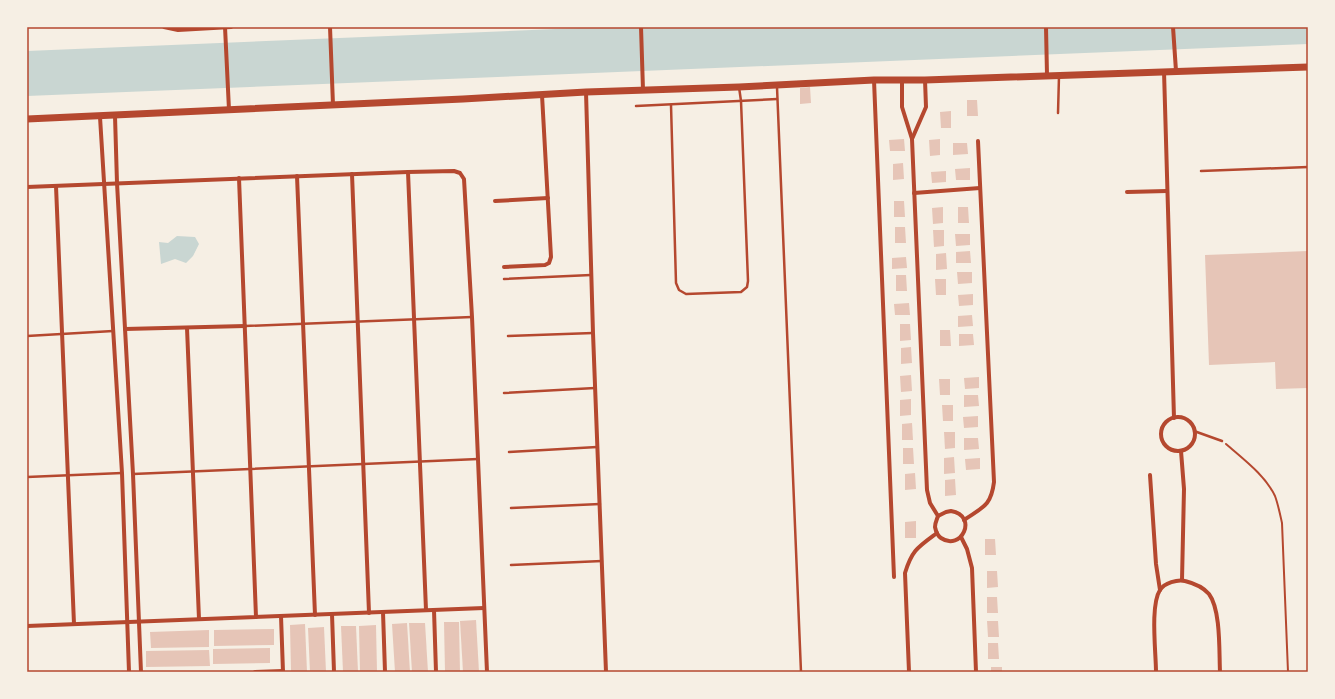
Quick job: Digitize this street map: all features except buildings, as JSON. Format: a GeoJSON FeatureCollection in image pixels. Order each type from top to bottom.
{"type":"FeatureCollection","features":[{"type":"Feature","properties":{"kind":"main road"},"geometry":{"type":"LineString","coordinates":[[27,119],[115,116],[586,92],[739,87],[874,80],[925,80],[1176,70],[1308,67]]}},
{"type":"Feature","properties":{"kind":"street"},"geometry":{"type":"LineString","coordinates":[[164,27],[178,30],[231,27]]}},
{"type":"Feature","properties":{"kind":"street"},"geometry":{"type":"LineString","coordinates":[[224,27],[229,110]]}},
{"type":"Feature","properties":{"kind":"street"},"geometry":{"type":"LineString","coordinates":[[330,27],[333,105]]}},
{"type":"Feature","properties":{"kind":"street"},"geometry":{"type":"LineString","coordinates":[[642,27],[643,90]]}},
{"type":"Feature","properties":{"kind":"street"},"geometry":{"type":"LineString","coordinates":[[1046,27],[1047,75]]}},
{"type":"Feature","properties":{"kind":"street"},"geometry":{"type":"LineString","coordinates":[[1173,27],[1176,70]]}},
{"type":"Feature","properties":{"kind":"street"},"geometry":{"type":"LineString","coordinates":[[1164,71],[1174,418]]}},
{"type":"Feature","properties":{"kind":"street"},"geometry":{"type":"LineString","coordinates":[[874,80],[894,577]]}},
{"type":"Feature","properties":{"kind":"street"},"geometry":{"type":"LineString","coordinates":[[902,80],[902,107],[912,139],[927,490],[930,503],[938,516],[935,527],[937,533],[940,537],[951,541],[961,537],[965,530],[962,516],[951,511],[938,516]]}},
{"type":"Feature","properties":{"kind":"street"},"geometry":{"type":"LineString","coordinates":[[912,139],[926,107],[925,80]]}},
{"type":"Feature","properties":{"kind":"street"},"geometry":{"type":"LineString","coordinates":[[586,92],[593,333],[606,672]]}},
{"type":"Feature","properties":{"kind":"street"},"geometry":{"type":"LineString","coordinates":[[504,267],[545,265],[549,263],[551,257],[542,95]]}},
{"type":"Feature","properties":{"kind":"street"},"geometry":{"type":"LineString","coordinates":[[100,116],[122,473],[130,672]]}},
{"type":"Feature","properties":{"kind":"street"},"geometry":{"type":"LineString","coordinates":[[115,116],[117,182],[133,474],[141,672]]}},
{"type":"Feature","properties":{"kind":"street"},"geometry":{"type":"LineString","coordinates":[[964,520],[988,503],[994,482],[978,141]]}},
{"type":"Feature","properties":{"kind":"street"},"geometry":{"type":"LineString","coordinates":[[27,187],[117,182],[408,172],[454,171],[460,173],[464,179],[472,317],[487,672]]}},
{"type":"Feature","properties":{"kind":"street"},"geometry":{"type":"LineString","coordinates":[[408,172],[426,610]]}},
{"type":"Feature","properties":{"kind":"street"},"geometry":{"type":"LineString","coordinates":[[352,174],[369,613]]}},
{"type":"Feature","properties":{"kind":"street"},"geometry":{"type":"LineString","coordinates":[[296,176],[315,615]]}},
{"type":"Feature","properties":{"kind":"street"},"geometry":{"type":"LineString","coordinates":[[239,178],[256,617]]}},
{"type":"Feature","properties":{"kind":"street"},"geometry":{"type":"LineString","coordinates":[[56,186],[74,624]]}},
{"type":"Feature","properties":{"kind":"street"},"geometry":{"type":"LineString","coordinates":[[914,193],[980,188]]}},
{"type":"Feature","properties":{"kind":"street"},"geometry":{"type":"LineString","coordinates":[[1127,192],[1167,191]]}},
{"type":"Feature","properties":{"kind":"street"},"geometry":{"type":"LineString","coordinates":[[495,201],[548,198]]}},
{"type":"Feature","properties":{"kind":"street"},"geometry":{"type":"LineString","coordinates":[[125,329],[245,326]]}},
{"type":"Feature","properties":{"kind":"street"},"geometry":{"type":"LineString","coordinates":[[187,328],[199,619]]}},
{"type":"Feature","properties":{"kind":"street"},"geometry":{"type":"LineString","coordinates":[[1174,418],[1179,418],[1189,422],[1194,431],[1193,441],[1186,449],[1181,451],[1171,450],[1163,443],[1161,438],[1162,427],[1165,423],[1174,418]]}},
{"type":"Feature","properties":{"kind":"street"},"geometry":{"type":"LineString","coordinates":[[1181,451],[1184,489],[1182,580]]}},
{"type":"Feature","properties":{"kind":"street"},"geometry":{"type":"LineString","coordinates":[[1150,475],[1156,564],[1160,590],[1155,610],[1156,672]]}},
{"type":"Feature","properties":{"kind":"street"},"geometry":{"type":"LineString","coordinates":[[909,672],[905,573],[909,558],[917,548],[937,533]]}},
{"type":"Feature","properties":{"kind":"street"},"geometry":{"type":"LineString","coordinates":[[961,537],[967,549],[972,568],[976,672]]}},
{"type":"Feature","properties":{"kind":"street"},"geometry":{"type":"LineString","coordinates":[[1160,590],[1167,584],[1182,580],[1195,584],[1208,593],[1213,601],[1217,617],[1220,672]]}},
{"type":"Feature","properties":{"kind":"street"},"geometry":{"type":"LineString","coordinates":[[27,626],[484,608]]}},
{"type":"Feature","properties":{"kind":"street"},"geometry":{"type":"LineString","coordinates":[[434,610],[436,672]]}},
{"type":"Feature","properties":{"kind":"street"},"geometry":{"type":"LineString","coordinates":[[383,612],[385,672]]}},
{"type":"Feature","properties":{"kind":"street"},"geometry":{"type":"LineString","coordinates":[[332,614],[334,672]]}},
{"type":"Feature","properties":{"kind":"street"},"geometry":{"type":"LineString","coordinates":[[255,672],[283,671],[281,616]]}},
{"type":"Feature","properties":{"kind":"lane"},"geometry":{"type":"LineString","coordinates":[[1058,113],[1059,75]]}},
{"type":"Feature","properties":{"kind":"lane"},"geometry":{"type":"LineString","coordinates":[[777,84],[801,672]]}},
{"type":"Feature","properties":{"kind":"lane"},"geometry":{"type":"LineString","coordinates":[[671,104],[676,283],[679,290],[686,294],[741,292],[747,287],[748,281],[741,101],[739,87]]}},
{"type":"Feature","properties":{"kind":"lane"},"geometry":{"type":"LineString","coordinates":[[636,106],[777,99]]}},
{"type":"Feature","properties":{"kind":"lane"},"geometry":{"type":"LineString","coordinates":[[1201,171],[1308,167]]}},
{"type":"Feature","properties":{"kind":"lane"},"geometry":{"type":"LineString","coordinates":[[504,279],[591,274]]}},
{"type":"Feature","properties":{"kind":"lane"},"geometry":{"type":"LineString","coordinates":[[245,326],[472,317]]}},
{"type":"Feature","properties":{"kind":"lane"},"geometry":{"type":"LineString","coordinates":[[27,336],[113,331]]}},
{"type":"Feature","properties":{"kind":"lane"},"geometry":{"type":"LineString","coordinates":[[508,336],[593,333]]}},
{"type":"Feature","properties":{"kind":"lane"},"geometry":{"type":"LineString","coordinates":[[504,393],[595,388]]}},
{"type":"Feature","properties":{"kind":"lane"},"geometry":{"type":"LineString","coordinates":[[1194,431],[1222,441]]}},
{"type":"Feature","properties":{"kind":"lane"},"geometry":{"type":"LineString","coordinates":[[509,452],[598,447]]}},
{"type":"Feature","properties":{"kind":"lane"},"geometry":{"type":"LineString","coordinates":[[133,474],[478,459]]}},
{"type":"Feature","properties":{"kind":"lane"},"geometry":{"type":"LineString","coordinates":[[27,477],[122,473]]}},
{"type":"Feature","properties":{"kind":"lane"},"geometry":{"type":"LineString","coordinates":[[511,508],[600,504]]}},
{"type":"Feature","properties":{"kind":"lane"},"geometry":{"type":"LineString","coordinates":[[511,565],[602,562]]}},
{"type":"Feature","properties":{"kind":"path"},"geometry":{"type":"LineString","coordinates":[[1222,441],[1254,469],[1266,482],[1277,502],[1282,523],[1288,672]]}},
{"type":"Feature","properties":{"kind":"shaded area"},"geometry":{"type":"Polygon","coordinates":[[[603,27],[1308,27],[1308,44],[27,96],[27,51],[603,27]]]}},
{"type":"Feature","properties":{"kind":"shaded area"},"geometry":{"type":"Polygon","coordinates":[[[177,236],[195,237],[199,244],[193,256],[186,263],[175,259],[161,264],[159,242],[168,243],[177,236]]]}}]}
